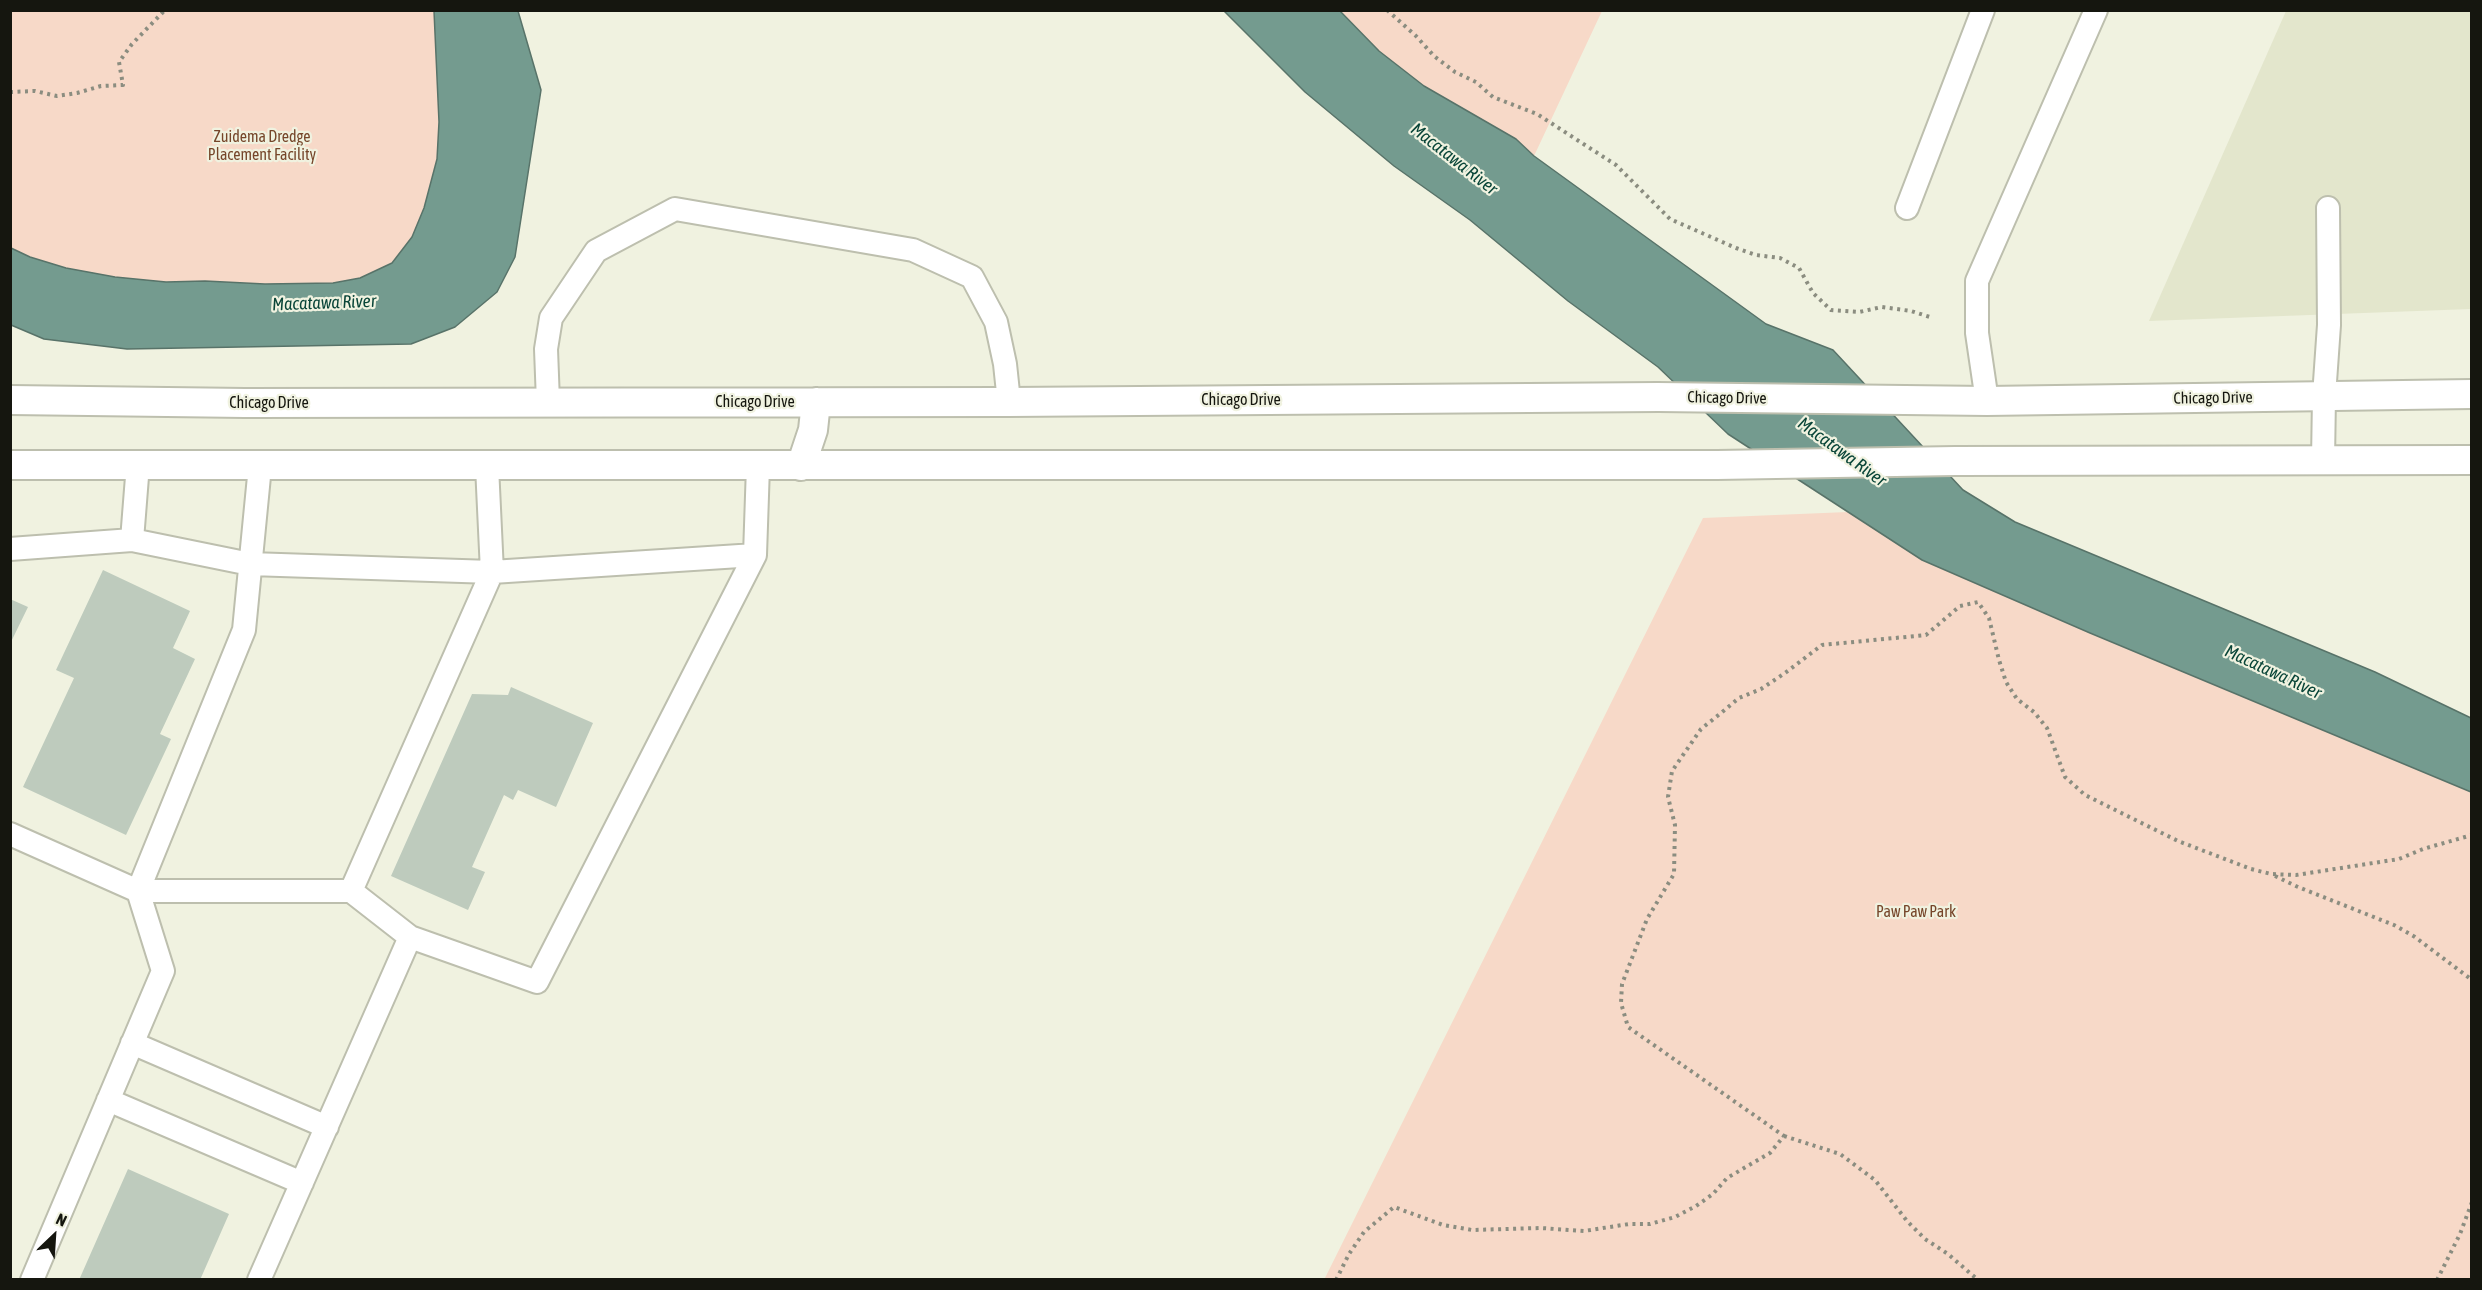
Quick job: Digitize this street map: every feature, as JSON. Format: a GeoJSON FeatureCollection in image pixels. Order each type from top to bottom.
{"type":"FeatureCollection","features":[{"type":"Feature","properties":{"kind":"main road","name":"Chicago Drive"},"geometry":{"type":"LineString","coordinates":[[10,400],[245,403],[1009,402],[1658,397],[1988,400],[2472,394]]}},
{"type":"Feature","properties":{"kind":"main road"},"geometry":{"type":"LineString","coordinates":[[801,466],[813,430],[816,402]]}},
{"type":"Feature","properties":{"kind":"main road"},"geometry":{"type":"LineString","coordinates":[[10,465],[1717,465],[1955,461],[2472,460]]}},
{"type":"Feature","properties":{"kind":"lane"},"geometry":{"type":"LineString","coordinates":[[1907,208],[1983,10]]}},
{"type":"Feature","properties":{"kind":"lane"},"geometry":{"type":"LineString","coordinates":[[1988,400],[1977,333],[1977,281],[2088,13]]}},
{"type":"Feature","properties":{"kind":"lane"},"geometry":{"type":"LineString","coordinates":[[2323,461],[2324,396],[2330,325],[2328,208]]}},
{"type":"Feature","properties":{"kind":"lane"},"geometry":{"type":"LineString","coordinates":[[548,402],[546,349],[551,318],[596,251],[675,209],[913,250],[972,278],[996,322],[1005,364],[1009,402]]}},
{"type":"Feature","properties":{"kind":"lane"},"geometry":{"type":"LineString","coordinates":[[132,540],[138,464]]}},
{"type":"Feature","properties":{"kind":"lane"},"geometry":{"type":"LineString","coordinates":[[32,1280],[163,970],[138,891],[244,630],[260,466]]}},
{"type":"Feature","properties":{"kind":"lane"},"geometry":{"type":"LineString","coordinates":[[351,891],[492,572],[487,466]]}},
{"type":"Feature","properties":{"kind":"lane"},"geometry":{"type":"LineString","coordinates":[[10,834],[138,891],[351,891],[410,937],[537,982],[755,555],[758,466]]}},
{"type":"Feature","properties":{"kind":"lane"},"geometry":{"type":"LineString","coordinates":[[10,549],[132,540],[250,564],[492,572],[755,555]]}},
{"type":"Feature","properties":{"kind":"lane"},"geometry":{"type":"LineString","coordinates":[[259,1280],[410,937]]}},
{"type":"Feature","properties":{"kind":"lane"},"geometry":{"type":"LineString","coordinates":[[132,1043],[327,1127]]}},
{"type":"Feature","properties":{"kind":"lane"},"geometry":{"type":"LineString","coordinates":[[108,1100],[302,1183]]}},
{"type":"Feature","properties":{"kind":"path"},"geometry":{"type":"LineString","coordinates":[[10,92],[35,92],[57,96],[101,86],[123,84],[119,62],[165,10]]}},
{"type":"Feature","properties":{"kind":"path"},"geometry":{"type":"LineString","coordinates":[[1387,10],[1434,56],[1455,72],[1476,82],[1493,97],[1537,114],[1616,165],[1670,219],[1736,248],[1756,255],[1780,258],[1799,268],[1813,293],[1831,310],[1859,312],[1882,307],[1911,311],[1930,317]]}},
{"type":"Feature","properties":{"kind":"path"},"geometry":{"type":"LineString","coordinates":[[1978,1280],[1948,1254],[1925,1239],[1907,1221],[1875,1180],[1840,1154],[1784,1136],[1628,1027],[1621,1003],[1622,984],[1647,919],[1674,874],[1675,825],[1668,797],[1672,771],[1701,729],[1720,713],[1739,699],[1785,674],[1822,645],[1926,635],[1960,606],[1978,602],[1989,618],[2006,682],[2017,699],[2034,712],[2047,728],[2065,777],[2085,795],[2178,841],[2228,861],[2271,874],[2394,925],[2415,937],[2472,980]]}},
{"type":"Feature","properties":{"kind":"path"},"geometry":{"type":"LineString","coordinates":[[2271,874],[2296,875],[2398,859],[2472,835]]}},
{"type":"Feature","properties":{"kind":"path"},"geometry":{"type":"LineString","coordinates":[[1336,1280],[1349,1254],[1364,1232],[1394,1207],[1443,1225],[1472,1230],[1541,1228],[1584,1231],[1629,1224],[1650,1224],[1675,1217],[1696,1206],[1713,1194],[1727,1179],[1770,1153],[1784,1136]]}},
{"type":"Feature","properties":{"kind":"path"},"geometry":{"type":"LineString","coordinates":[[2437,1280],[2460,1234],[2472,1202]]}},
{"type":"Feature","properties":{"kind":"shaded area"},"geometry":{"type":"Polygon","coordinates":[[[2286,11],[2471,11],[2471,309],[2149,321],[2286,11]]]}},
{"type":"Feature","properties":{"kind":"green space","name":"Zuidema Dredge Placement Facility"},"geometry":{"type":"Polygon","coordinates":[[[10,11],[434,11],[439,122],[437,158],[424,208],[412,238],[392,263],[360,278],[333,283],[166,282],[115,277],[66,268],[30,257],[11,248],[10,11]]]}},
{"type":"Feature","properties":{"kind":"green space"},"geometry":{"type":"Polygon","coordinates":[[[1340,11],[1602,11],[1534,156],[1516,139],[1424,86],[1379,51],[1340,11]]]}},
{"type":"Feature","properties":{"kind":"green space","name":"Paw Paw Park"},"geometry":{"type":"Polygon","coordinates":[[[1920,509],[2471,763],[2471,1279],[1324,1280],[1703,518],[1920,509]]]}},
{"type":"Feature","properties":{"kind":"water","name":"Macatawa River"},"geometry":{"type":"Polygon","coordinates":[[[434,11],[518,11],[541,90],[515,257],[497,292],[455,327],[411,344],[127,349],[44,339],[11,325],[11,248],[30,257],[66,268],[115,277],[166,282],[333,283],[360,278],[392,263],[412,237],[424,208],[437,159],[439,122],[434,11]]]}},
{"type":"Feature","properties":{"kind":"water","name":"Macatawa River"},"geometry":{"type":"Polygon","coordinates":[[[1224,11],[1340,11],[1379,51],[1424,86],[1516,139],[1534,156],[1766,324],[1833,350],[1963,490],[2015,522],[2375,672],[2471,718],[2471,792],[2090,633],[1922,560],[1728,434],[1658,367],[1568,301],[1470,220],[1394,166],[1305,92],[1224,11]]]}},
{"type":"Feature","properties":{"kind":"building"},"geometry":{"type":"Polygon","coordinates":[[[103,570],[190,611],[173,648],[195,659],[160,734],[171,739],[126,835],[23,787],[74,678],[56,670],[103,570]]]}},
{"type":"Feature","properties":{"kind":"building"},"geometry":{"type":"Polygon","coordinates":[[[10,599],[28,607],[10,644],[10,599]]]}},
{"type":"Feature","properties":{"kind":"building"},"geometry":{"type":"Polygon","coordinates":[[[511,687],[593,723],[556,807],[518,790],[513,800],[504,795],[472,867],[485,872],[468,910],[391,876],[472,694],[508,695],[511,687]]]}},
{"type":"Feature","properties":{"kind":"building"},"geometry":{"type":"Polygon","coordinates":[[[128,1169],[229,1214],[200,1280],[79,1280],[128,1169]]]}}]}
